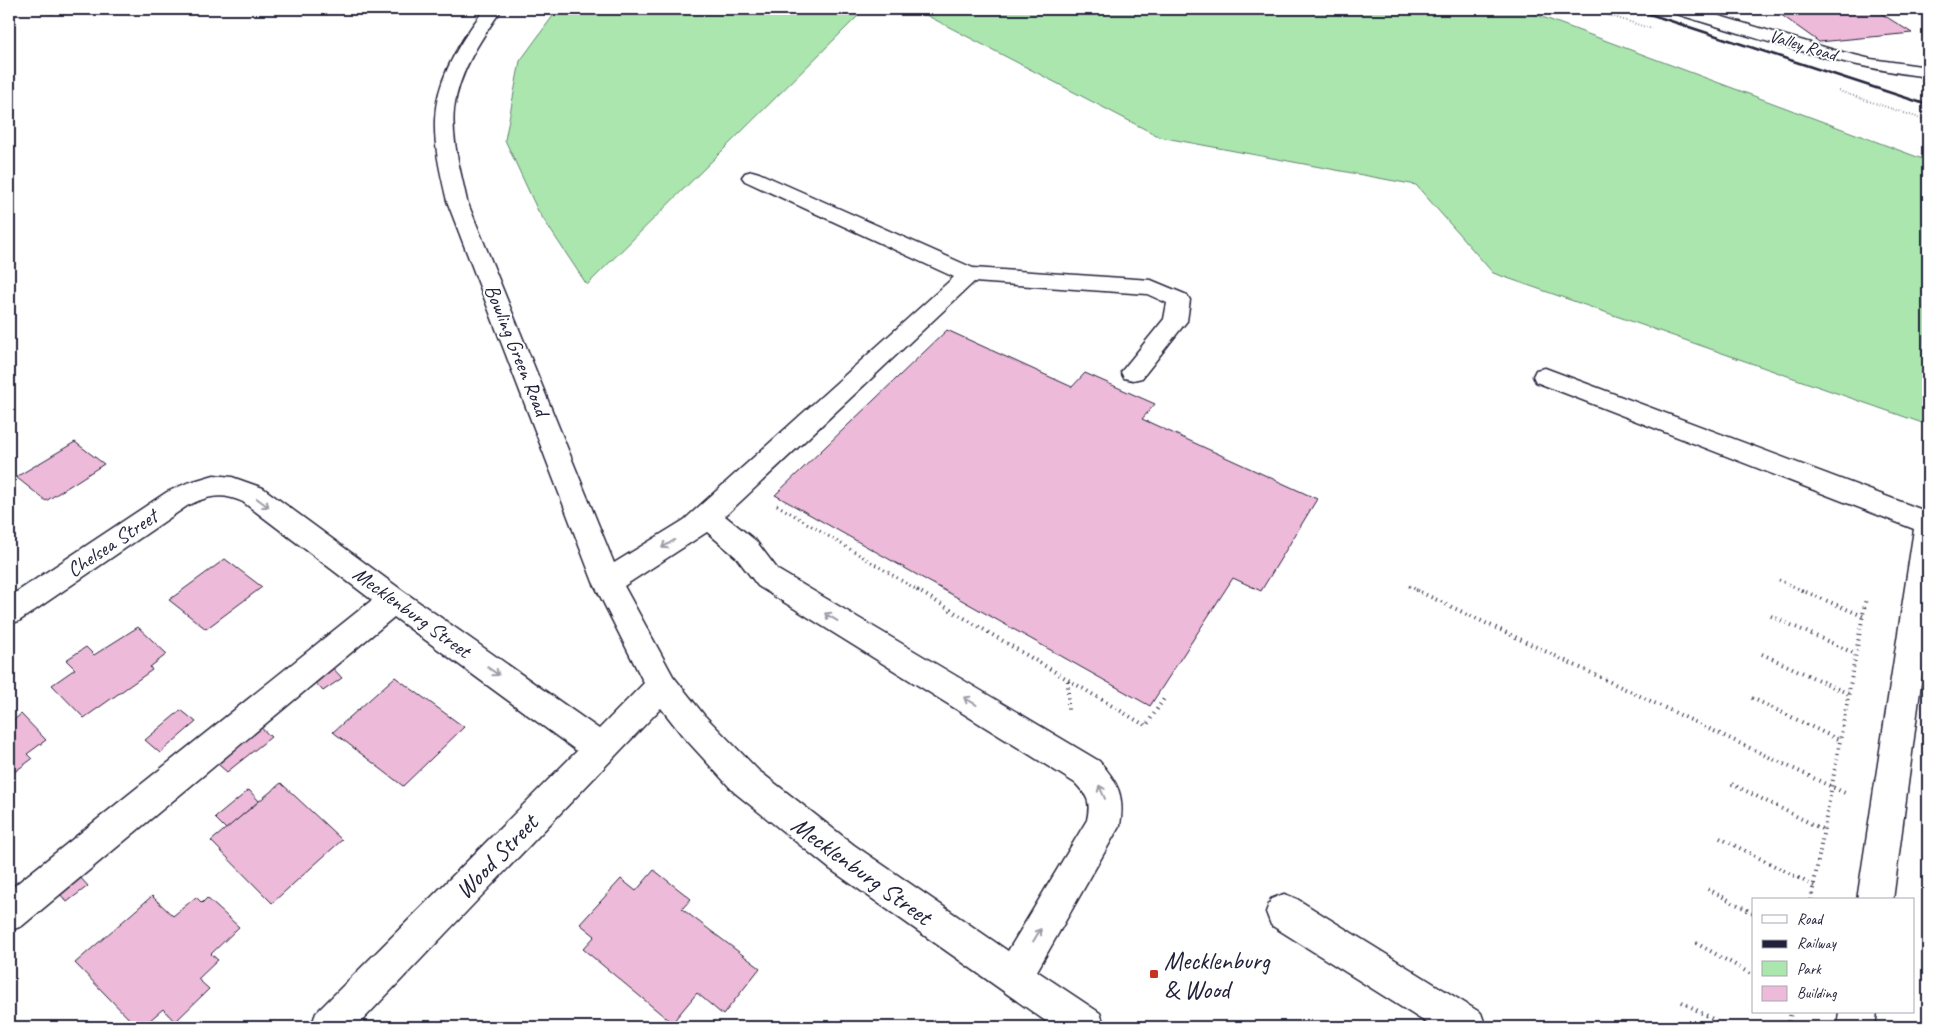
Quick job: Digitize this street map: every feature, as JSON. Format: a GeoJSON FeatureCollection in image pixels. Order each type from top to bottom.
{"type":"FeatureCollection","features":[{"type":"Feature","properties":{"kind":"street","name":"Bowling Green Road"},"geometry":{"type":"LineString","coordinates":[[494,9],[482,23],[466,52],[454,78],[445,109],[447,155],[457,201],[607,582],[662,686]]}},
{"type":"Feature","properties":{"kind":"street","name":"Valley Road"},"geometry":{"type":"LineString","coordinates":[[1679,9],[1829,54],[1871,64],[1928,72]]}},
{"type":"Feature","properties":{"kind":"street"},"geometry":{"type":"LineString","coordinates":[[752,177],[969,275],[1151,287],[1180,300],[1175,321],[1133,372]]}},
{"type":"Feature","properties":{"kind":"street"},"geometry":{"type":"LineString","coordinates":[[607,582],[694,528],[969,275]]}},
{"type":"Feature","properties":{"kind":"street"},"geometry":{"type":"LineString","coordinates":[[1545,376],[1928,524],[1875,898]]}},
{"type":"Feature","properties":{"kind":"street","name":"Mecklenburg Street"},"geometry":{"type":"LineString","coordinates":[[219,484],[238,487],[253,495],[393,600],[601,749]]}},
{"type":"Feature","properties":{"kind":"street","name":"Chelsea Street"},"geometry":{"type":"LineString","coordinates":[[9,612],[177,500],[198,488],[219,484]]}},
{"type":"Feature","properties":{"kind":"street"},"geometry":{"type":"LineString","coordinates":[[708,516],[746,549],[768,578],[1087,772],[1100,786],[1108,805],[1104,825],[1013,977]]}},
{"type":"Feature","properties":{"kind":"street"},"geometry":{"type":"LineString","coordinates":[[9,914],[393,600]]}},
{"type":"Feature","properties":{"kind":"street","name":"Mecklenburg Street"},"geometry":{"type":"LineString","coordinates":[[662,686],[693,725],[746,781],[842,857],[1013,977],[1068,1022]]}},
{"type":"Feature","properties":{"kind":"street","name":"Wood Street"},"geometry":{"type":"LineString","coordinates":[[330,1027],[662,686]]}},
{"type":"Feature","properties":{"kind":"street"},"geometry":{"type":"LineString","coordinates":[[1284,912],[1467,1027]]}},
{"type":"Feature","properties":{"kind":"street"},"geometry":{"type":"LineString","coordinates":[[1856,1027],[1858,1014]]}},
{"type":"Feature","properties":{"kind":"path"},"geometry":{"type":"LineString","coordinates":[[774,503],[1068,681],[1146,726],[1165,697]]}},
{"type":"Feature","properties":{"kind":"path"},"geometry":{"type":"LineString","coordinates":[[1779,580],[1863,616]]}},
{"type":"Feature","properties":{"kind":"path"},"geometry":{"type":"LineString","coordinates":[[1409,586],[1843,792]]}},
{"type":"Feature","properties":{"kind":"path"},"geometry":{"type":"LineString","coordinates":[[1811,898],[1866,598]]}},
{"type":"Feature","properties":{"kind":"path"},"geometry":{"type":"LineString","coordinates":[[1771,616],[1856,654]]}},
{"type":"Feature","properties":{"kind":"path"},"geometry":{"type":"LineString","coordinates":[[1762,654],[1849,694]]}},
{"type":"Feature","properties":{"kind":"path"},"geometry":{"type":"LineString","coordinates":[[1068,681],[1068,714]]}},
{"type":"Feature","properties":{"kind":"path"},"geometry":{"type":"LineString","coordinates":[[1752,698],[1840,741]]}},
{"type":"Feature","properties":{"kind":"path"},"geometry":{"type":"LineString","coordinates":[[1732,784],[1824,830]]}},
{"type":"Feature","properties":{"kind":"path"},"geometry":{"type":"LineString","coordinates":[[1720,838],[1814,886]]}},
{"type":"Feature","properties":{"kind":"path"},"geometry":{"type":"LineString","coordinates":[[1708,889],[1752,912]]}},
{"type":"Feature","properties":{"kind":"path"},"geometry":{"type":"LineString","coordinates":[[1696,943],[1752,974]]}},
{"type":"Feature","properties":{"kind":"path"},"geometry":{"type":"LineString","coordinates":[[1682,1002],[1727,1027]]}},
{"type":"Feature","properties":{"kind":"path"},"geometry":{"type":"LineString","coordinates":[[1788,1027],[1791,1014]]}},
{"type":"Feature","properties":{"kind":"green space"},"geometry":{"type":"Polygon","coordinates":[[[558,9],[865,9],[587,285],[538,211],[505,140],[520,61],[558,9]]]}},
{"type":"Feature","properties":{"kind":"green space"},"geometry":{"type":"Polygon","coordinates":[[[875,9],[1521,9],[1928,161],[1928,425],[1493,273],[1416,185],[1160,137],[926,15],[875,9]]]}},
{"type":"Feature","properties":{"kind":"building"},"geometry":{"type":"Polygon","coordinates":[[[30,9],[62,9],[52,14],[30,9]]]}},
{"type":"Feature","properties":{"kind":"building"},"geometry":{"type":"Polygon","coordinates":[[[1773,9],[1874,9],[1912,33],[1819,42],[1773,9]]]}},
{"type":"Feature","properties":{"kind":"building"},"geometry":{"type":"Polygon","coordinates":[[[947,330],[1072,387],[1085,373],[1155,404],[1142,419],[1317,499],[1261,591],[1233,578],[1150,706],[775,495],[947,330]]]}},
{"type":"Feature","properties":{"kind":"building"},"geometry":{"type":"Polygon","coordinates":[[[75,442],[104,464],[46,501],[16,477],[75,442]]]}},
{"type":"Feature","properties":{"kind":"building"},"geometry":{"type":"Polygon","coordinates":[[[225,559],[262,587],[206,629],[169,600],[225,559]]]}},
{"type":"Feature","properties":{"kind":"building"},"geometry":{"type":"Polygon","coordinates":[[[138,627],[167,654],[150,667],[152,670],[84,718],[52,685],[75,669],[66,660],[86,647],[94,655],[138,627]]]}},
{"type":"Feature","properties":{"kind":"building"},"geometry":{"type":"Polygon","coordinates":[[[331,666],[342,678],[323,691],[312,679],[331,666]]]}},
{"type":"Feature","properties":{"kind":"building"},"geometry":{"type":"Polygon","coordinates":[[[395,677],[464,727],[403,786],[333,732],[395,677]]]}},
{"type":"Feature","properties":{"kind":"building"},"geometry":{"type":"Polygon","coordinates":[[[181,710],[196,722],[160,753],[145,740],[181,710]]]}},
{"type":"Feature","properties":{"kind":"building"},"geometry":{"type":"Polygon","coordinates":[[[21,714],[46,740],[27,754],[32,759],[9,776],[9,724],[21,714]]]}},
{"type":"Feature","properties":{"kind":"building"},"geometry":{"type":"Polygon","coordinates":[[[256,723],[271,737],[227,772],[212,759],[256,723]]]}},
{"type":"Feature","properties":{"kind":"building"},"geometry":{"type":"Polygon","coordinates":[[[281,783],[342,840],[272,903],[211,841],[281,783]]]}},
{"type":"Feature","properties":{"kind":"building"},"geometry":{"type":"Polygon","coordinates":[[[249,790],[259,801],[226,829],[215,818],[249,790]]]}},
{"type":"Feature","properties":{"kind":"building"},"geometry":{"type":"Polygon","coordinates":[[[72,868],[88,886],[67,902],[51,884],[72,868]]]}},
{"type":"Feature","properties":{"kind":"building"},"geometry":{"type":"Polygon","coordinates":[[[654,870],[691,899],[682,909],[760,968],[723,1015],[697,993],[672,1023],[583,949],[595,936],[580,924],[621,879],[636,891],[654,870]]]}},
{"type":"Feature","properties":{"kind":"building"},"geometry":{"type":"Polygon","coordinates":[[[152,896],[173,916],[196,897],[202,903],[207,898],[239,927],[211,954],[218,960],[198,979],[209,989],[175,1022],[163,1009],[142,1027],[137,1027],[75,963],[152,896]]]}},
{"type":"Feature","properties":{"kind":"railway"},"geometry":{"type":"LineString","coordinates":[[1634,9],[1928,105]]}},
{"type":"Feature","properties":{"kind":"place","name":"Mecklenburg & Wood"},"geometry":{"type":"Point","coordinates":[1154,974]}}]}
